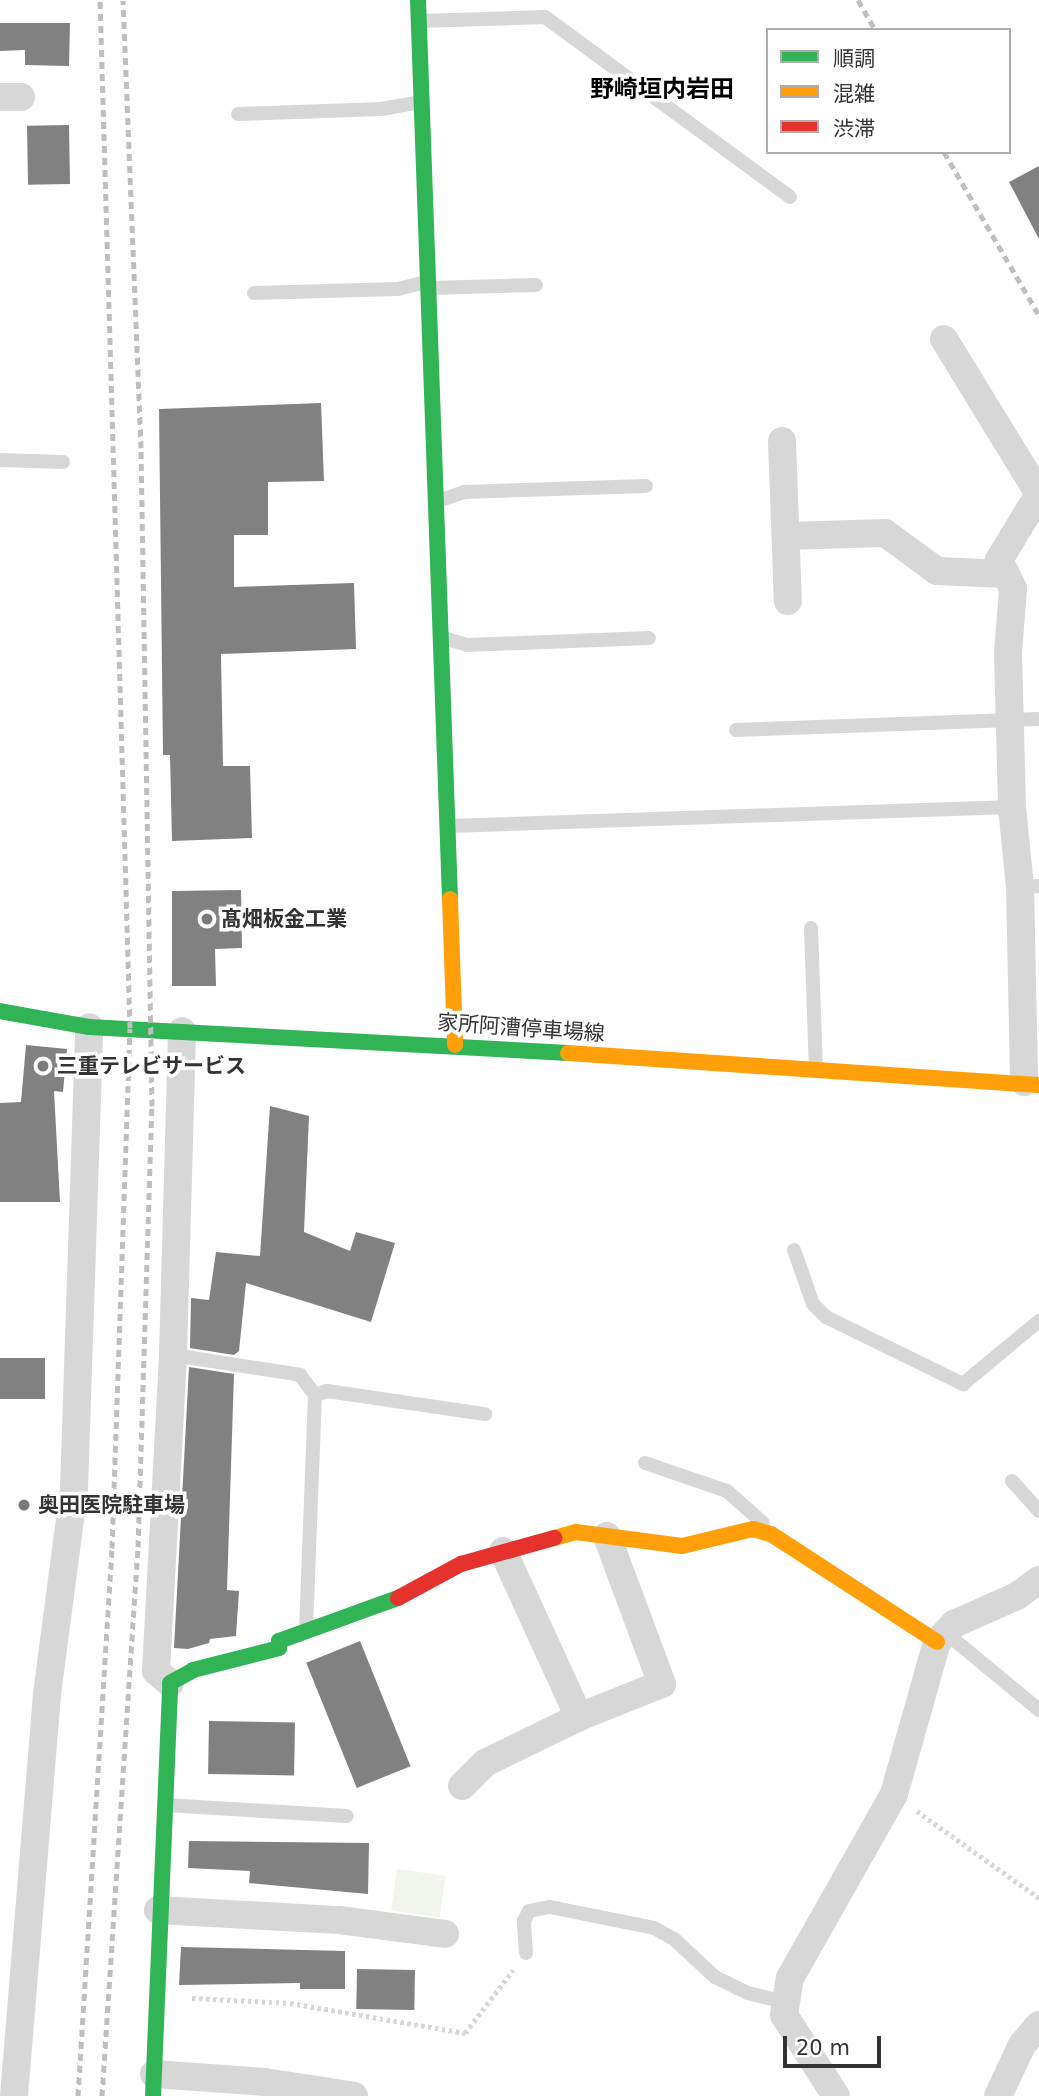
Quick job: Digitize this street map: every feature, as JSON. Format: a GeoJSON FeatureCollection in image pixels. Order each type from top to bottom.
{"type":"FeatureCollection","features":[{"type":"Feature","properties":{"kind":"street"},"geometry":{"type":"LineString","coordinates":[[418,0],[455,1045]]}},
{"type":"Feature","properties":{"kind":"street"},"geometry":{"type":"LineString","coordinates":[[944,339],[1039,494],[999,560],[1013,589],[1010,720],[1012,807],[1030,887],[1031,1084]]}},
{"type":"Feature","properties":{"kind":"street"},"geometry":{"type":"LineString","coordinates":[[782,441],[788,601]]}},
{"type":"Feature","properties":{"kind":"street"},"geometry":{"type":"LineString","coordinates":[[786,536],[885,533],[937,571],[1006,574]]}},
{"type":"Feature","properties":{"kind":"street","name":"家所阿漕停車場線"},"geometry":{"type":"LineString","coordinates":[[0,1012],[89,1027],[455,1045],[1031,1084]]}},
{"type":"Feature","properties":{"kind":"street"},"geometry":{"type":"LineString","coordinates":[[14,2096],[47,1694],[74,1489],[89,1027]]}},
{"type":"Feature","properties":{"kind":"street"},"geometry":{"type":"LineString","coordinates":[[170,1683],[156,1671],[173,1354],[182,1031]]}},
{"type":"Feature","properties":{"kind":"street"},"geometry":{"type":"LineString","coordinates":[[170,1683],[192,1670],[279,1648],[279,1641],[393,1600],[461,1564],[562,1534],[607,1536],[681,1546],[753,1529],[771,1534],[942,1638]]}},
{"type":"Feature","properties":{"kind":"street"},"geometry":{"type":"LineString","coordinates":[[462,1786],[485,1763],[579,1717],[662,1684],[607,1536]]}},
{"type":"Feature","properties":{"kind":"street"},"geometry":{"type":"LineString","coordinates":[[503,1551],[579,1717]]}},
{"type":"Feature","properties":{"kind":"street"},"geometry":{"type":"LineString","coordinates":[[836,2096],[794,2036],[784,2002],[790,1978],[894,1794],[942,1638],[970,1616],[1017,1596],[1039,1580]]}},
{"type":"Feature","properties":{"kind":"street"},"geometry":{"type":"LineString","coordinates":[[170,1683],[158,1910],[154,2085],[265,2082],[354,2096]]}},
{"type":"Feature","properties":{"kind":"street"},"geometry":{"type":"LineString","coordinates":[[158,1910],[339,1920],[445,1934]]}},
{"type":"Feature","properties":{"kind":"street"},"geometry":{"type":"LineString","coordinates":[[998,2096],[1022,2045],[1039,2025]]}},
{"type":"Feature","properties":{"kind":"lane"},"geometry":{"type":"LineString","coordinates":[[418,21],[545,17],[790,197]]}},
{"type":"Feature","properties":{"kind":"lane"},"geometry":{"type":"LineString","coordinates":[[238,114],[382,109],[422,102]]}},
{"type":"Feature","properties":{"kind":"lane"},"geometry":{"type":"LineString","coordinates":[[254,293],[398,289],[429,285],[536,285]]}},
{"type":"Feature","properties":{"kind":"lane"},"geometry":{"type":"LineString","coordinates":[[0,460],[63,462]]}},
{"type":"Feature","properties":{"kind":"lane"},"geometry":{"type":"LineString","coordinates":[[436,501],[464,492],[646,486]]}},
{"type":"Feature","properties":{"kind":"lane"},"geometry":{"type":"LineString","coordinates":[[441,638],[467,645],[649,638]]}},
{"type":"Feature","properties":{"kind":"lane"},"geometry":{"type":"LineString","coordinates":[[736,730],[1039,719]]}},
{"type":"Feature","properties":{"kind":"lane"},"geometry":{"type":"LineString","coordinates":[[448,826],[1012,807]]}},
{"type":"Feature","properties":{"kind":"lane"},"geometry":{"type":"LineString","coordinates":[[811,928],[816,1068]]}},
{"type":"Feature","properties":{"kind":"lane"},"geometry":{"type":"LineString","coordinates":[[794,1250],[813,1304],[826,1317],[963,1384],[1039,1321]]}},
{"type":"Feature","properties":{"kind":"lane"},"geometry":{"type":"LineString","coordinates":[[173,1354],[300,1375],[315,1395],[306,1630]]}},
{"type":"Feature","properties":{"kind":"lane"},"geometry":{"type":"LineString","coordinates":[[315,1395],[327,1391],[485,1414]]}},
{"type":"Feature","properties":{"kind":"lane"},"geometry":{"type":"LineString","coordinates":[[645,1463],[727,1491],[744,1503],[771,1534]]}},
{"type":"Feature","properties":{"kind":"lane"},"geometry":{"type":"LineString","coordinates":[[1012,1481],[1039,1511]]}},
{"type":"Feature","properties":{"kind":"lane"},"geometry":{"type":"LineString","coordinates":[[942,1638],[1039,1710]]}},
{"type":"Feature","properties":{"kind":"lane"},"geometry":{"type":"LineString","coordinates":[[165,1805],[347,1816]]}},
{"type":"Feature","properties":{"kind":"lane"},"geometry":{"type":"LineString","coordinates":[[526,1953],[524,1921],[529,1911],[550,1907],[654,1928],[674,1938],[715,1977],[748,1993],[784,2002]]}},
{"type":"Feature","properties":{"kind":"path"},"geometry":{"type":"LineString","coordinates":[[894,1794],[1039,1898]]}},
{"type":"Feature","properties":{"kind":"path"},"geometry":{"type":"LineString","coordinates":[[156,1996],[290,2003],[465,2033],[526,1953]]}},
{"type":"Feature","properties":{"kind":"shaded area"},"geometry":{"type":"Polygon","coordinates":[[[397,1869],[446,1876],[440,1917],[391,1911],[397,1869]]]}},
{"type":"Feature","properties":{"kind":"building"},"geometry":{"type":"Polygon","coordinates":[[[0,23],[70,23],[69,66],[25,65],[25,50],[0,51],[0,23]]]}},
{"type":"Feature","properties":{"kind":"building"},"geometry":{"type":"Polygon","coordinates":[[[69,125],[70,184],[28,185],[27,126],[69,125]]]}},
{"type":"Feature","properties":{"kind":"building"},"geometry":{"type":"Polygon","coordinates":[[[1039,166],[1039,239],[1009,182],[1039,166]]]}},
{"type":"Feature","properties":{"kind":"building"},"geometry":{"type":"Polygon","coordinates":[[[321,403],[324,481],[268,482],[268,535],[234,535],[234,587],[354,583],[356,649],[221,654],[223,766],[250,766],[252,838],[172,841],[170,755],[163,755],[159,409],[321,403]]]}},
{"type":"Feature","properties":{"kind":"building","name":"髙畑板金工業"},"geometry":{"type":"Polygon","coordinates":[[[241,890],[242,948],[215,949],[216,986],[172,986],[172,891],[241,890]]]}},
{"type":"Feature","properties":{"kind":"building"},"geometry":{"type":"Polygon","coordinates":[[[26,1045],[67,1049],[63,1092],[54,1091],[60,1202],[0,1202],[0,1103],[21,1102],[26,1045]]]}},
{"type":"Feature","properties":{"kind":"building"},"geometry":{"type":"Polygon","coordinates":[[[270,1106],[309,1116],[304,1232],[350,1251],[356,1232],[395,1243],[371,1322],[246,1283],[239,1351],[234,1355],[190,1348],[191,1298],[209,1300],[216,1252],[260,1256],[270,1106]]]}},
{"type":"Feature","properties":{"kind":"building"},"geometry":{"type":"Polygon","coordinates":[[[0,1358],[45,1358],[45,1399],[0,1399],[0,1358]]]}},
{"type":"Feature","properties":{"kind":"building"},"geometry":{"type":"Polygon","coordinates":[[[189,1367],[234,1374],[227,1590],[239,1591],[236,1636],[210,1639],[209,1643],[188,1649],[174,1648],[189,1367]]]}},
{"type":"Feature","properties":{"kind":"building"},"geometry":{"type":"Polygon","coordinates":[[[360,1641],[411,1766],[357,1788],[306,1663],[360,1641]]]}},
{"type":"Feature","properties":{"kind":"building"},"geometry":{"type":"Polygon","coordinates":[[[209,1721],[295,1723],[294,1775],[208,1774],[209,1721]]]}},
{"type":"Feature","properties":{"kind":"building"},"geometry":{"type":"Polygon","coordinates":[[[189,1841],[369,1843],[368,1894],[249,1883],[250,1871],[188,1868],[189,1841]]]}},
{"type":"Feature","properties":{"kind":"building"},"geometry":{"type":"Polygon","coordinates":[[[181,1947],[345,1951],[345,1989],[300,1989],[300,1983],[179,1985],[181,1947]]]}},
{"type":"Feature","properties":{"kind":"building"},"geometry":{"type":"Polygon","coordinates":[[[357,1969],[415,1970],[414,2010],[356,2009],[357,1969]]]}},
{"type":"Feature","properties":{"kind":"railway"},"geometry":{"type":"LineString","coordinates":[[78,2096],[112,1548],[130,1028],[100,0]]}},
{"type":"Feature","properties":{"kind":"railway"},"geometry":{"type":"LineString","coordinates":[[102,2096],[138,1547],[152,1106],[141,448],[123,0]]}},
{"type":"Feature","properties":{"kind":"railway"},"geometry":{"type":"LineString","coordinates":[[858,0],[874,28]]}},
{"type":"Feature","properties":{"kind":"railway"},"geometry":{"type":"LineString","coordinates":[[945,154],[1039,315]]}},
{"type":"Feature","properties":{"kind":"traffic: fast"},"geometry":{"type":"LineString","coordinates":[[418,0],[450,899]]}},
{"type":"Feature","properties":{"kind":"traffic: fast"},"geometry":{"type":"LineString","coordinates":[[0,1011],[89,1027],[568,1053]]}},
{"type":"Feature","properties":{"kind":"traffic: fast"},"geometry":{"type":"LineString","coordinates":[[153,2096],[170,1683],[193,1670],[279,1648],[279,1641],[398,1598]]}},
{"type":"Feature","properties":{"kind":"traffic: slow"},"geometry":{"type":"LineString","coordinates":[[450,899],[455,1045]]}},
{"type":"Feature","properties":{"kind":"traffic: slow"},"geometry":{"type":"LineString","coordinates":[[568,1053],[1039,1085]]}},
{"type":"Feature","properties":{"kind":"traffic: slow"},"geometry":{"type":"LineString","coordinates":[[554,1538],[576,1532],[682,1546],[753,1529],[771,1534],[937,1642]]}},
{"type":"Feature","properties":{"kind":"traffic: jam"},"geometry":{"type":"LineString","coordinates":[[398,1598],[461,1564],[554,1538]]}},
{"type":"Feature","properties":{"kind":"place","name":"髙畑板金工業"},"geometry":{"type":"Point","coordinates":[207,919]}},
{"type":"Feature","properties":{"kind":"place","name":"三重テレビサービス"},"geometry":{"type":"Point","coordinates":[43,1066]}},
{"type":"Feature","properties":{"kind":"place","name":"奥田医院駐車場"},"geometry":{"type":"Point","coordinates":[24,1505]}},
{"type":"Feature","properties":{"kind":"district","name":"野崎垣内岩田"},"geometry":{"type":"Point","coordinates":[662,90]}}]}
